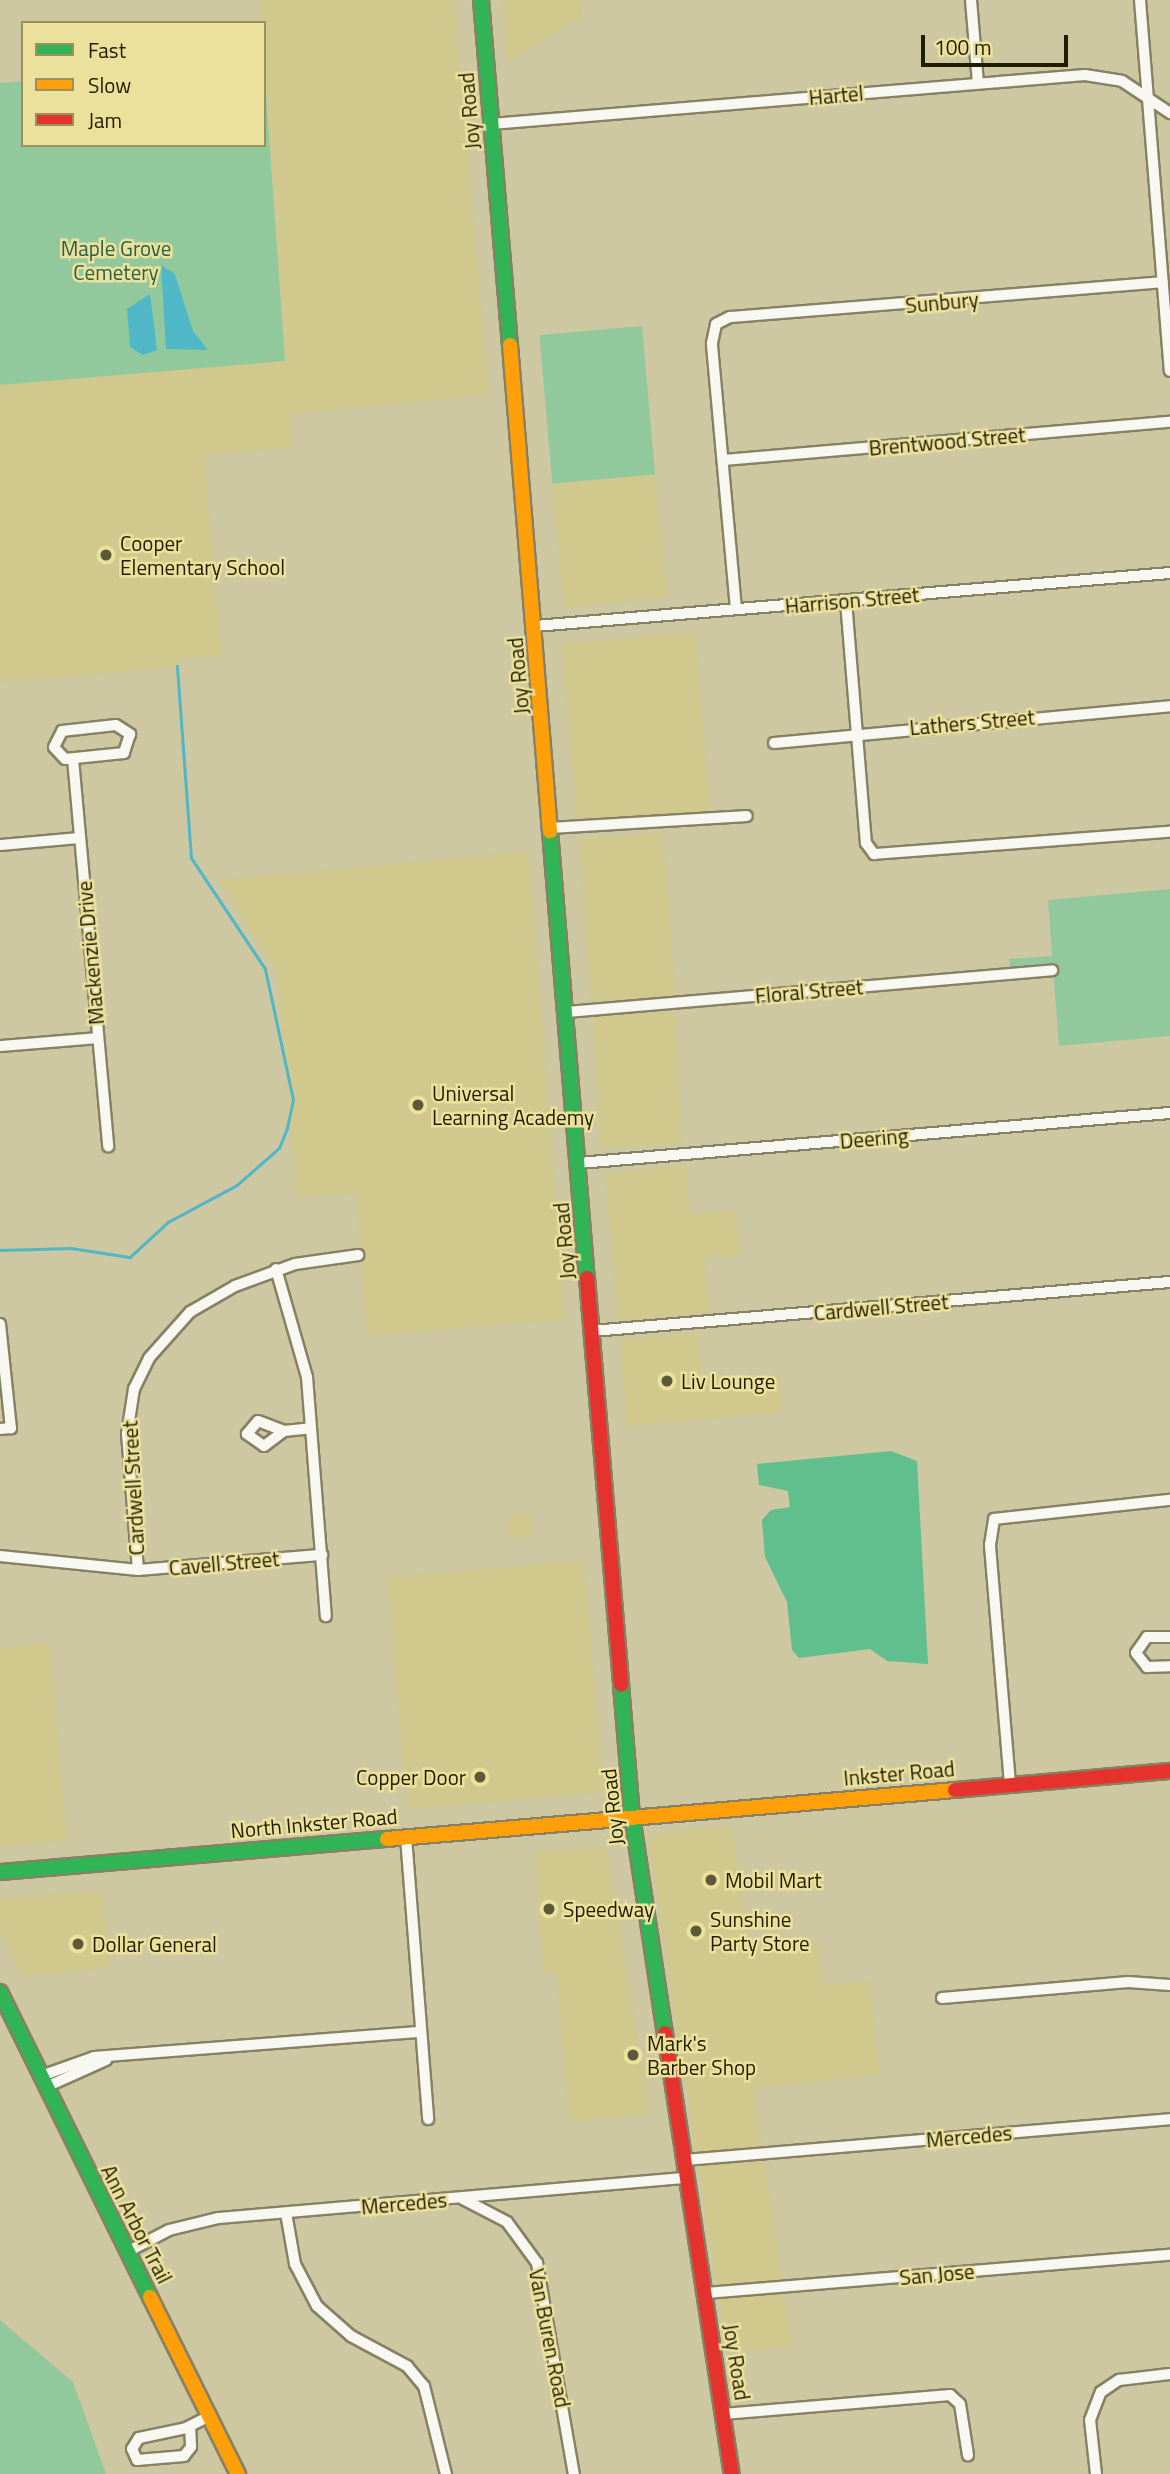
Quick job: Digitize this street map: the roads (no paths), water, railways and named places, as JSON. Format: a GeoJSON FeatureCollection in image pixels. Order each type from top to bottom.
{"type":"FeatureCollection","features":[{"type":"Feature","properties":{"kind":"main road","name":"Joy Road"},"geometry":{"type":"LineString","coordinates":[[481,0],[632,1816],[732,2474]]}},
{"type":"Feature","properties":{"kind":"main road","name":"Inkster Road"},"geometry":{"type":"LineString","coordinates":[[632,1816],[1170,1770]]}},
{"type":"Feature","properties":{"kind":"main road","name":"North Inkster Road"},"geometry":{"type":"LineString","coordinates":[[0,1872],[632,1816]]}},
{"type":"Feature","properties":{"kind":"main road","name":"Ann Arbor Trail"},"geometry":{"type":"LineString","coordinates":[[0,1992],[238,2474]]}},
{"type":"Feature","properties":{"kind":"street"},"geometry":{"type":"LineString","coordinates":[[971,0],[978,83]]}},
{"type":"Feature","properties":{"kind":"street"},"geometry":{"type":"LineString","coordinates":[[1140,0],[1170,370]]}},
{"type":"Feature","properties":{"kind":"street","name":"Hartel"},"geometry":{"type":"LineString","coordinates":[[491,124],[1098,75],[1149,99],[1170,113]]}},
{"type":"Feature","properties":{"kind":"street","name":"Sunbury"},"geometry":{"type":"LineString","coordinates":[[723,460],[712,343],[722,320],[1163,282]]}},
{"type":"Feature","properties":{"kind":"street","name":"Brentwood Street"},"geometry":{"type":"LineString","coordinates":[[723,460],[1170,422]]}},
{"type":"Feature","properties":{"kind":"street"},"geometry":{"type":"LineString","coordinates":[[723,460],[736,609]]}},
{"type":"Feature","properties":{"kind":"street","name":"Harrison Street"},"geometry":{"type":"LineString","coordinates":[[535,626],[1170,573]]}},
{"type":"Feature","properties":{"kind":"street"},"geometry":{"type":"LineString","coordinates":[[846,601],[870,851],[932,852],[1170,832]]}},
{"type":"Feature","properties":{"kind":"street","name":"Lathers Street"},"geometry":{"type":"LineString","coordinates":[[774,743],[857,732],[1170,706]]}},
{"type":"Feature","properties":{"kind":"street","name":"Mackenzie Drive"},"geometry":{"type":"LineString","coordinates":[[116,725],[130,734],[124,753],[73,759],[62,758],[54,747],[62,731],[116,725]]}},
{"type":"Feature","properties":{"kind":"street","name":"Mackenzie Drive"},"geometry":{"type":"LineString","coordinates":[[73,759],[108,1146]]}},
{"type":"Feature","properties":{"kind":"street"},"geometry":{"type":"LineString","coordinates":[[551,828],[747,816]]}},
{"type":"Feature","properties":{"kind":"street"},"geometry":{"type":"LineString","coordinates":[[0,845],[80,838]]}},
{"type":"Feature","properties":{"kind":"street","name":"Floral Street"},"geometry":{"type":"LineString","coordinates":[[566,1012],[1052,970]]}},
{"type":"Feature","properties":{"kind":"street"},"geometry":{"type":"LineString","coordinates":[[0,1046],[97,1038]]}},
{"type":"Feature","properties":{"kind":"street","name":"Deering"},"geometry":{"type":"LineString","coordinates":[[579,1163],[1170,1113]]}},
{"type":"Feature","properties":{"kind":"street","name":"Cardwell Street"},"geometry":{"type":"LineString","coordinates":[[138,1570],[127,1434],[139,1376],[161,1340],[190,1312],[276,1269],[358,1255]]}},
{"type":"Feature","properties":{"kind":"street"},"geometry":{"type":"LineString","coordinates":[[276,1269],[301,1345],[327,1616]]}},
{"type":"Feature","properties":{"kind":"street","name":"Cardwell Street"},"geometry":{"type":"LineString","coordinates":[[592,1331],[1170,1282]]}},
{"type":"Feature","properties":{"kind":"street"},"geometry":{"type":"LineString","coordinates":[[0,1324],[10,1428],[0,1429]]}},
{"type":"Feature","properties":{"kind":"street"},"geometry":{"type":"LineString","coordinates":[[284,1431],[311,1428]]}},
{"type":"Feature","properties":{"kind":"street"},"geometry":{"type":"LineString","coordinates":[[1010,1784],[990,1527],[1003,1515],[1170,1500]]}},
{"type":"Feature","properties":{"kind":"street","name":"Cavell Street"},"geometry":{"type":"LineString","coordinates":[[0,1556],[138,1570],[322,1555]]}},
{"type":"Feature","properties":{"kind":"street"},"geometry":{"type":"LineString","coordinates":[[1170,1637],[1147,1637],[1136,1654],[1147,1667],[1170,1666]]}},
{"type":"Feature","properties":{"kind":"street"},"geometry":{"type":"LineString","coordinates":[[406,1837],[428,2119]]}},
{"type":"Feature","properties":{"kind":"street"},"geometry":{"type":"LineString","coordinates":[[942,1998],[1128,1982],[1170,1985]]}},
{"type":"Feature","properties":{"kind":"street"},"geometry":{"type":"LineString","coordinates":[[44,2081],[106,2060],[421,2032]]}},
{"type":"Feature","properties":{"kind":"street","name":"Mercedes"},"geometry":{"type":"LineString","coordinates":[[684,2160],[1170,2119]]}},
{"type":"Feature","properties":{"kind":"street","name":"Mercedes"},"geometry":{"type":"LineString","coordinates":[[127,2252],[196,2222],[687,2178]]}},
{"type":"Feature","properties":{"kind":"street","name":"Van Buren Road"},"geometry":{"type":"LineString","coordinates":[[461,2198],[507,2222],[537,2263],[574,2474]]}},
{"type":"Feature","properties":{"kind":"street"},"geometry":{"type":"LineString","coordinates":[[286,2213],[295,2264],[317,2306],[351,2336],[407,2366],[424,2386],[446,2474]]}},
{"type":"Feature","properties":{"kind":"street","name":"San Jose"},"geometry":{"type":"LineString","coordinates":[[705,2293],[1170,2255]]}},
{"type":"Feature","properties":{"kind":"street"},"geometry":{"type":"LineString","coordinates":[[1096,2474],[1090,2420],[1101,2392],[1119,2380],[1170,2374]]}},
{"type":"Feature","properties":{"kind":"street"},"geometry":{"type":"LineString","coordinates":[[723,2414],[956,2398],[968,2455]]}},
{"type":"Feature","properties":{"kind":"street"},"geometry":{"type":"LineString","coordinates":[[190,2426],[191,2447],[184,2456],[137,2460],[132,2449],[139,2438],[190,2426],[210,2416]]}},
{"type":"Feature","properties":{"kind":"water"},"geometry":{"type":"Polygon","coordinates":[[[161,265],[175,274],[193,331],[208,350],[166,349],[161,265]]]}},
{"type":"Feature","properties":{"kind":"water"},"geometry":{"type":"Polygon","coordinates":[[[150,294],[157,350],[143,355],[130,347],[127,309],[150,294]]]}},
{"type":"Feature","properties":{"kind":"waterway"},"geometry":{"type":"LineString","coordinates":[[0,1250],[71,1248],[130,1257],[168,1222],[237,1185],[279,1148],[287,1128],[293,1100],[265,969],[191,858],[177,667]]}},
{"type":"Feature","properties":{"kind":"place","name":"Cooper Elementary School"},"geometry":{"type":"Point","coordinates":[106,555]}},
{"type":"Feature","properties":{"kind":"place","name":"Universal Learning Academy"},"geometry":{"type":"Point","coordinates":[418,1105]}},
{"type":"Feature","properties":{"kind":"place","name":"Liv Lounge"},"geometry":{"type":"Point","coordinates":[667,1381]}},
{"type":"Feature","properties":{"kind":"place","name":"Copper Door"},"geometry":{"type":"Point","coordinates":[480,1777]}},
{"type":"Feature","properties":{"kind":"place","name":"Mobil Mart"},"geometry":{"type":"Point","coordinates":[711,1880]}},
{"type":"Feature","properties":{"kind":"place","name":"Speedway"},"geometry":{"type":"Point","coordinates":[549,1909]}},
{"type":"Feature","properties":{"kind":"place","name":"Sunshine Party Store"},"geometry":{"type":"Point","coordinates":[696,1931]}},
{"type":"Feature","properties":{"kind":"place","name":"Dollar General"},"geometry":{"type":"Point","coordinates":[78,1944]}},
{"type":"Feature","properties":{"kind":"place","name":"Mark's Barber Shop"},"geometry":{"type":"Point","coordinates":[633,2055]}},
{"type":"Feature","properties":{"kind":"park label","name":"Maple Grove Cemetery"},"geometry":{"type":"Point","coordinates":[116,260]}}]}
